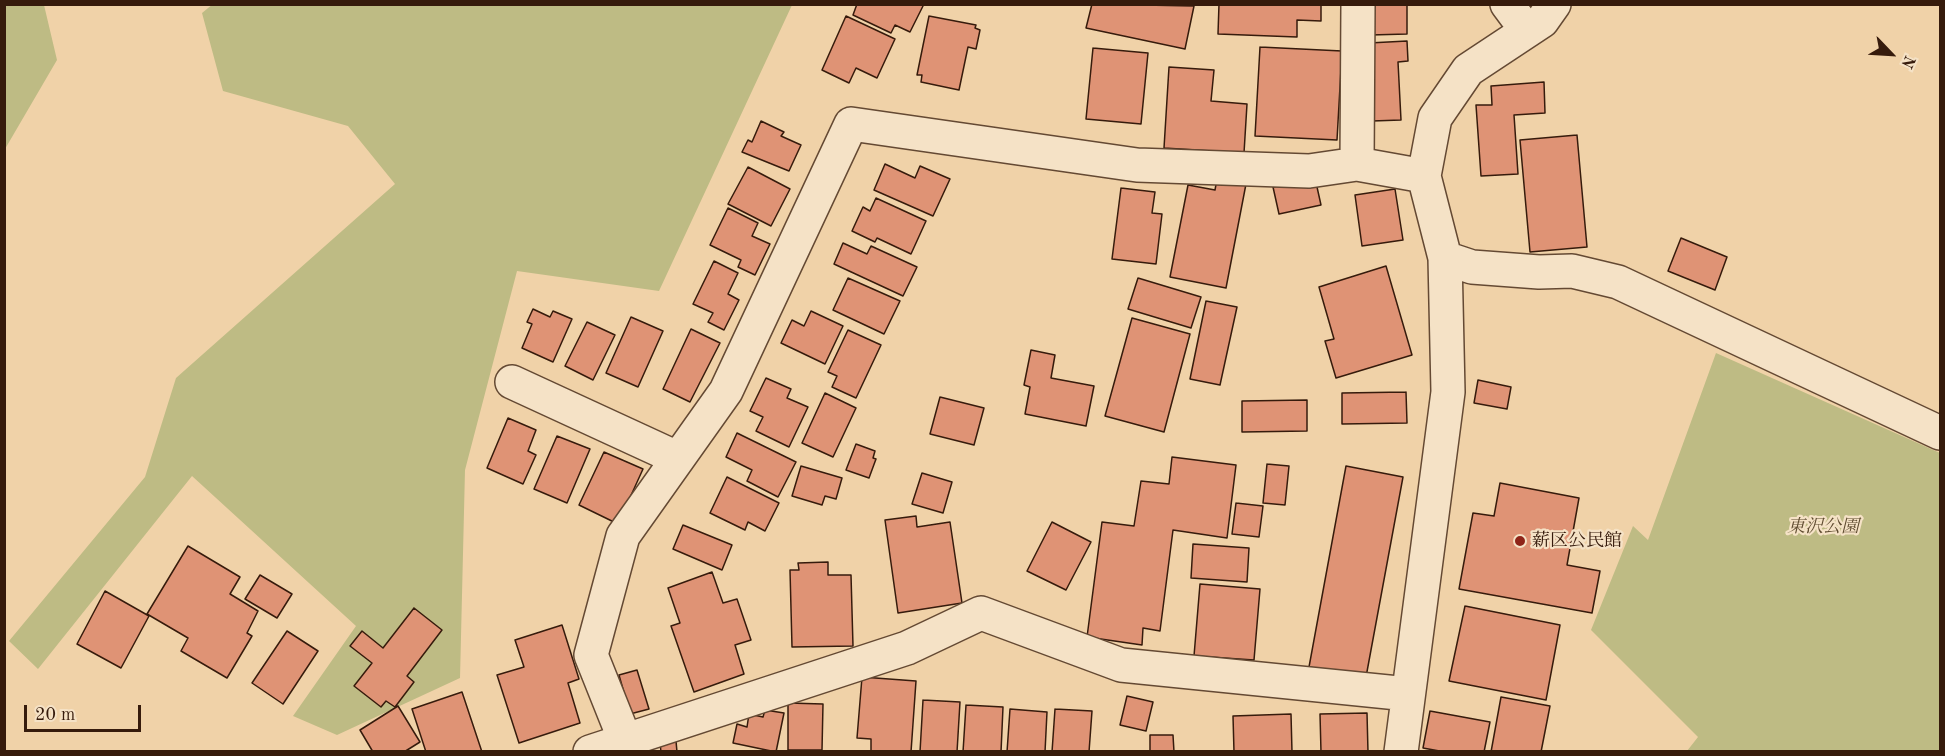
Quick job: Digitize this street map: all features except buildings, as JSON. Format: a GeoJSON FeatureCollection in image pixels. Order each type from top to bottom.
{"type":"FeatureCollection","features":[{"type":"Feature","properties":{"kind":"street"},"geometry":{"type":"LineString","coordinates":[[1357,164],[1359,4]]}},
{"type":"Feature","properties":{"kind":"street"},"geometry":{"type":"LineString","coordinates":[[1507,4],[1527,31]]}},
{"type":"Feature","properties":{"kind":"street"},"geometry":{"type":"LineString","coordinates":[[1401,752],[1448,392],[1445,258],[1424,176],[1435,118],[1468,70],[1542,21],[1554,4]]}},
{"type":"Feature","properties":{"kind":"street"},"geometry":{"type":"LineString","coordinates":[[625,740],[591,655],[623,536],[726,391],[850,123],[1137,165],[1309,171],[1357,164],[1424,176]]}},
{"type":"Feature","properties":{"kind":"street"},"geometry":{"type":"LineString","coordinates":[[1445,258],[1472,267],[1572,272],[1618,282],[1941,433]]}},
{"type":"Feature","properties":{"kind":"street"},"geometry":{"type":"LineString","coordinates":[[512,382],[677,458]]}},
{"type":"Feature","properties":{"kind":"street"},"geometry":{"type":"LineString","coordinates":[[590,752],[907,648],[981,613],[1121,664],[1408,694]]}},
{"type":"Feature","properties":{"kind":"green space"},"geometry":{"type":"Polygon","coordinates":[[[5,4],[44,5],[57,60],[5,149],[5,4]]]}},
{"type":"Feature","properties":{"kind":"green space"},"geometry":{"type":"Polygon","coordinates":[[[213,4],[792,5],[659,291],[517,271],[465,470],[460,678],[337,735],[293,716],[356,626],[192,476],[38,669],[9,641],[145,477],[176,378],[395,184],[348,126],[223,91],[202,13],[213,4]]]}},
{"type":"Feature","properties":{"kind":"green space","name":"東沢公園"},"geometry":{"type":"Polygon","coordinates":[[[1716,353],[1940,453],[1940,751],[1687,751],[1698,737],[1591,630],[1633,526],[1648,540],[1716,353]]]}},
{"type":"Feature","properties":{"kind":"place","name":"薪区公民館"},"geometry":{"type":"Point","coordinates":[1520,541]}}]}
